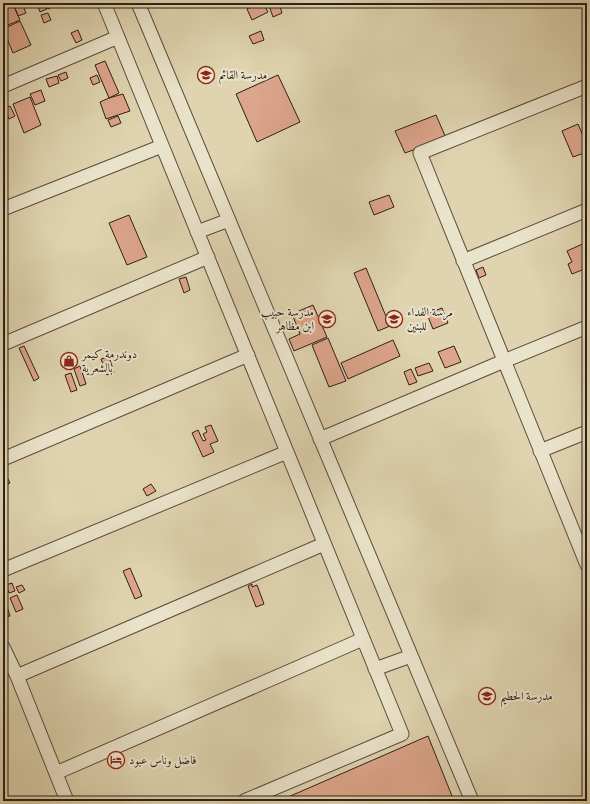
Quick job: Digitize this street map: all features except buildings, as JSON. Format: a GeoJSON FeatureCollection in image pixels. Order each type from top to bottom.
{"type":"FeatureCollection","features":[{"type":"Feature","properties":{"kind":"street"},"geometry":{"type":"LineString","coordinates":[[104,3],[402,734],[244,801]]}},
{"type":"Feature","properties":{"kind":"street"},"geometry":{"type":"LineString","coordinates":[[138,3],[472,801]]}},
{"type":"Feature","properties":{"kind":"street"},"geometry":{"type":"LineString","coordinates":[[3,86],[118,37]]}},
{"type":"Feature","properties":{"kind":"street"},"geometry":{"type":"LineString","coordinates":[[587,86],[420,154],[540,451],[584,548],[587,566]]}},
{"type":"Feature","properties":{"kind":"street"},"geometry":{"type":"LineString","coordinates":[[3,209],[162,146]]}},
{"type":"Feature","properties":{"kind":"street"},"geometry":{"type":"LineString","coordinates":[[463,261],[587,210]]}},
{"type":"Feature","properties":{"kind":"street"},"geometry":{"type":"LineString","coordinates":[[198,232],[229,220]]}},
{"type":"Feature","properties":{"kind":"street"},"geometry":{"type":"LineString","coordinates":[[3,344],[208,257]]}},
{"type":"Feature","properties":{"kind":"street"},"geometry":{"type":"LineString","coordinates":[[320,439],[587,327]]}},
{"type":"Feature","properties":{"kind":"street"},"geometry":{"type":"LineString","coordinates":[[3,459],[248,355]]}},
{"type":"Feature","properties":{"kind":"street"},"geometry":{"type":"LineString","coordinates":[[540,451],[587,432]]}},
{"type":"Feature","properties":{"kind":"street"},"geometry":{"type":"LineString","coordinates":[[3,570],[287,452]]}},
{"type":"Feature","properties":{"kind":"street"},"geometry":{"type":"LineString","coordinates":[[17,676],[324,544]]}},
{"type":"Feature","properties":{"kind":"street"},"geometry":{"type":"LineString","coordinates":[[56,773],[363,639]]}},
{"type":"Feature","properties":{"kind":"street"},"geometry":{"type":"LineString","coordinates":[[3,647],[17,676],[67,801]]}},
{"type":"Feature","properties":{"kind":"street"},"geometry":{"type":"LineString","coordinates":[[375,669],[411,656]]}},
{"type":"Feature","properties":{"kind":"place","name":"مدرسة القائم"},"geometry":{"type":"Point","coordinates":[206,75]}},
{"type":"Feature","properties":{"kind":"place","name":"مدرسة حبيب ابن مظاهر"},"geometry":{"type":"Point","coordinates":[327,319]}},
{"type":"Feature","properties":{"kind":"place","name":"مرسة الفداء للبنين"},"geometry":{"type":"Point","coordinates":[394,319]}},
{"type":"Feature","properties":{"kind":"place","name":"دوندرمة كيمر بالشعرية"},"geometry":{"type":"Point","coordinates":[69,361]}},
{"type":"Feature","properties":{"kind":"place","name":"مدرسة الحطيم"},"geometry":{"type":"Point","coordinates":[487,696]}},
{"type":"Feature","properties":{"kind":"place","name":"فاضل وناس عبود"},"geometry":{"type":"Point","coordinates":[116,760]}}]}
